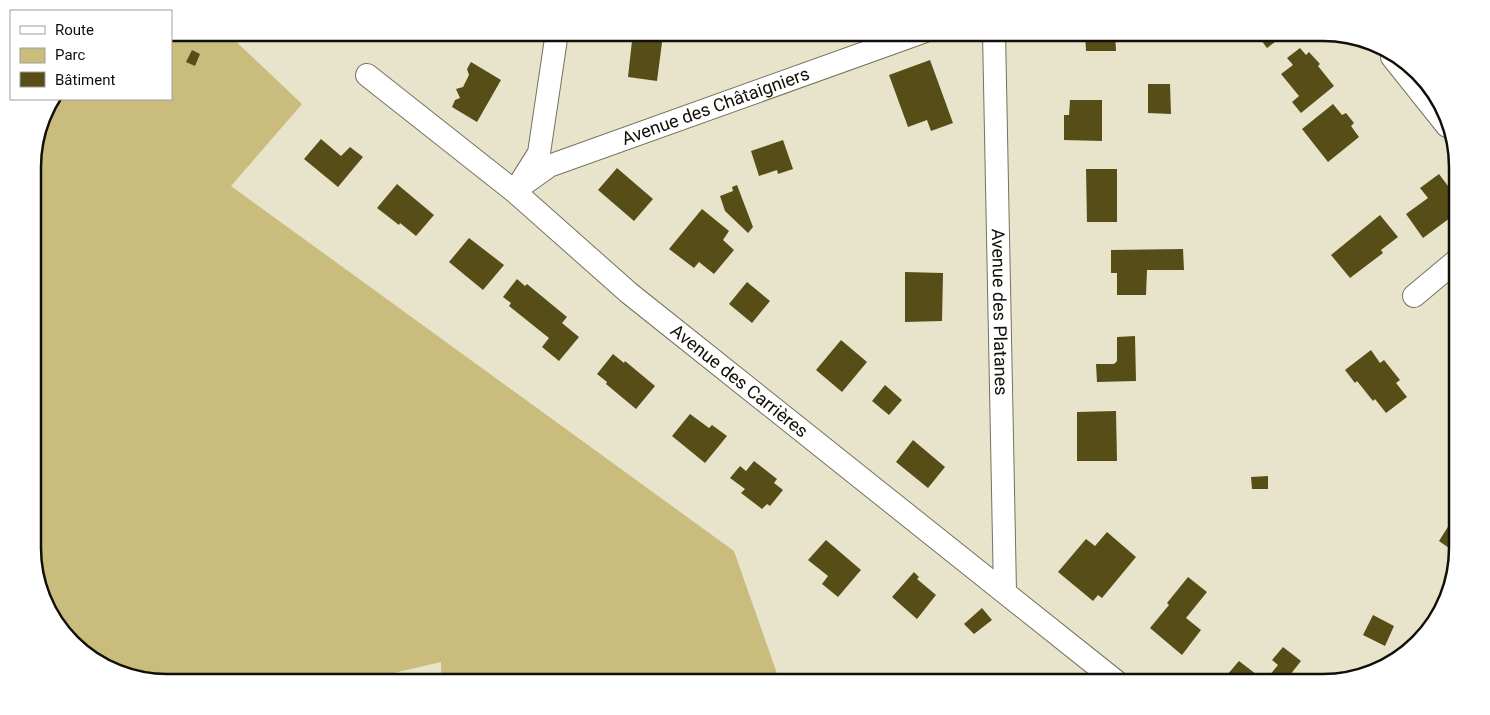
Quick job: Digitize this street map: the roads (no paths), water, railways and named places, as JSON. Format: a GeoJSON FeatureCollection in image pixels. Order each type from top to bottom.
{"type":"FeatureCollection","features":[{"type":"Feature","properties":{"kind":"street","name":"Avenue des Châtaigniers"},"geometry":{"type":"LineString","coordinates":[[514,191],[549,166],[897,41]]}},
{"type":"Feature","properties":{"kind":"street","name":"Avenue des Platanes"},"geometry":{"type":"LineString","coordinates":[[994,41],[1005,592]]}},
{"type":"Feature","properties":{"kind":"street"},"geometry":{"type":"LineString","coordinates":[[514,191],[539,153],[556,42]]}},
{"type":"Feature","properties":{"kind":"street"},"geometry":{"type":"LineString","coordinates":[[1401,69],[1437,114]]}},
{"type":"Feature","properties":{"kind":"street","name":"Avenue des Carrières"},"geometry":{"type":"LineString","coordinates":[[367,75],[514,191],[629,293],[1106,673]]}},
{"type":"Feature","properties":{"kind":"street"},"geometry":{"type":"LineString","coordinates":[[1414,296],[1449,267]]}}]}
